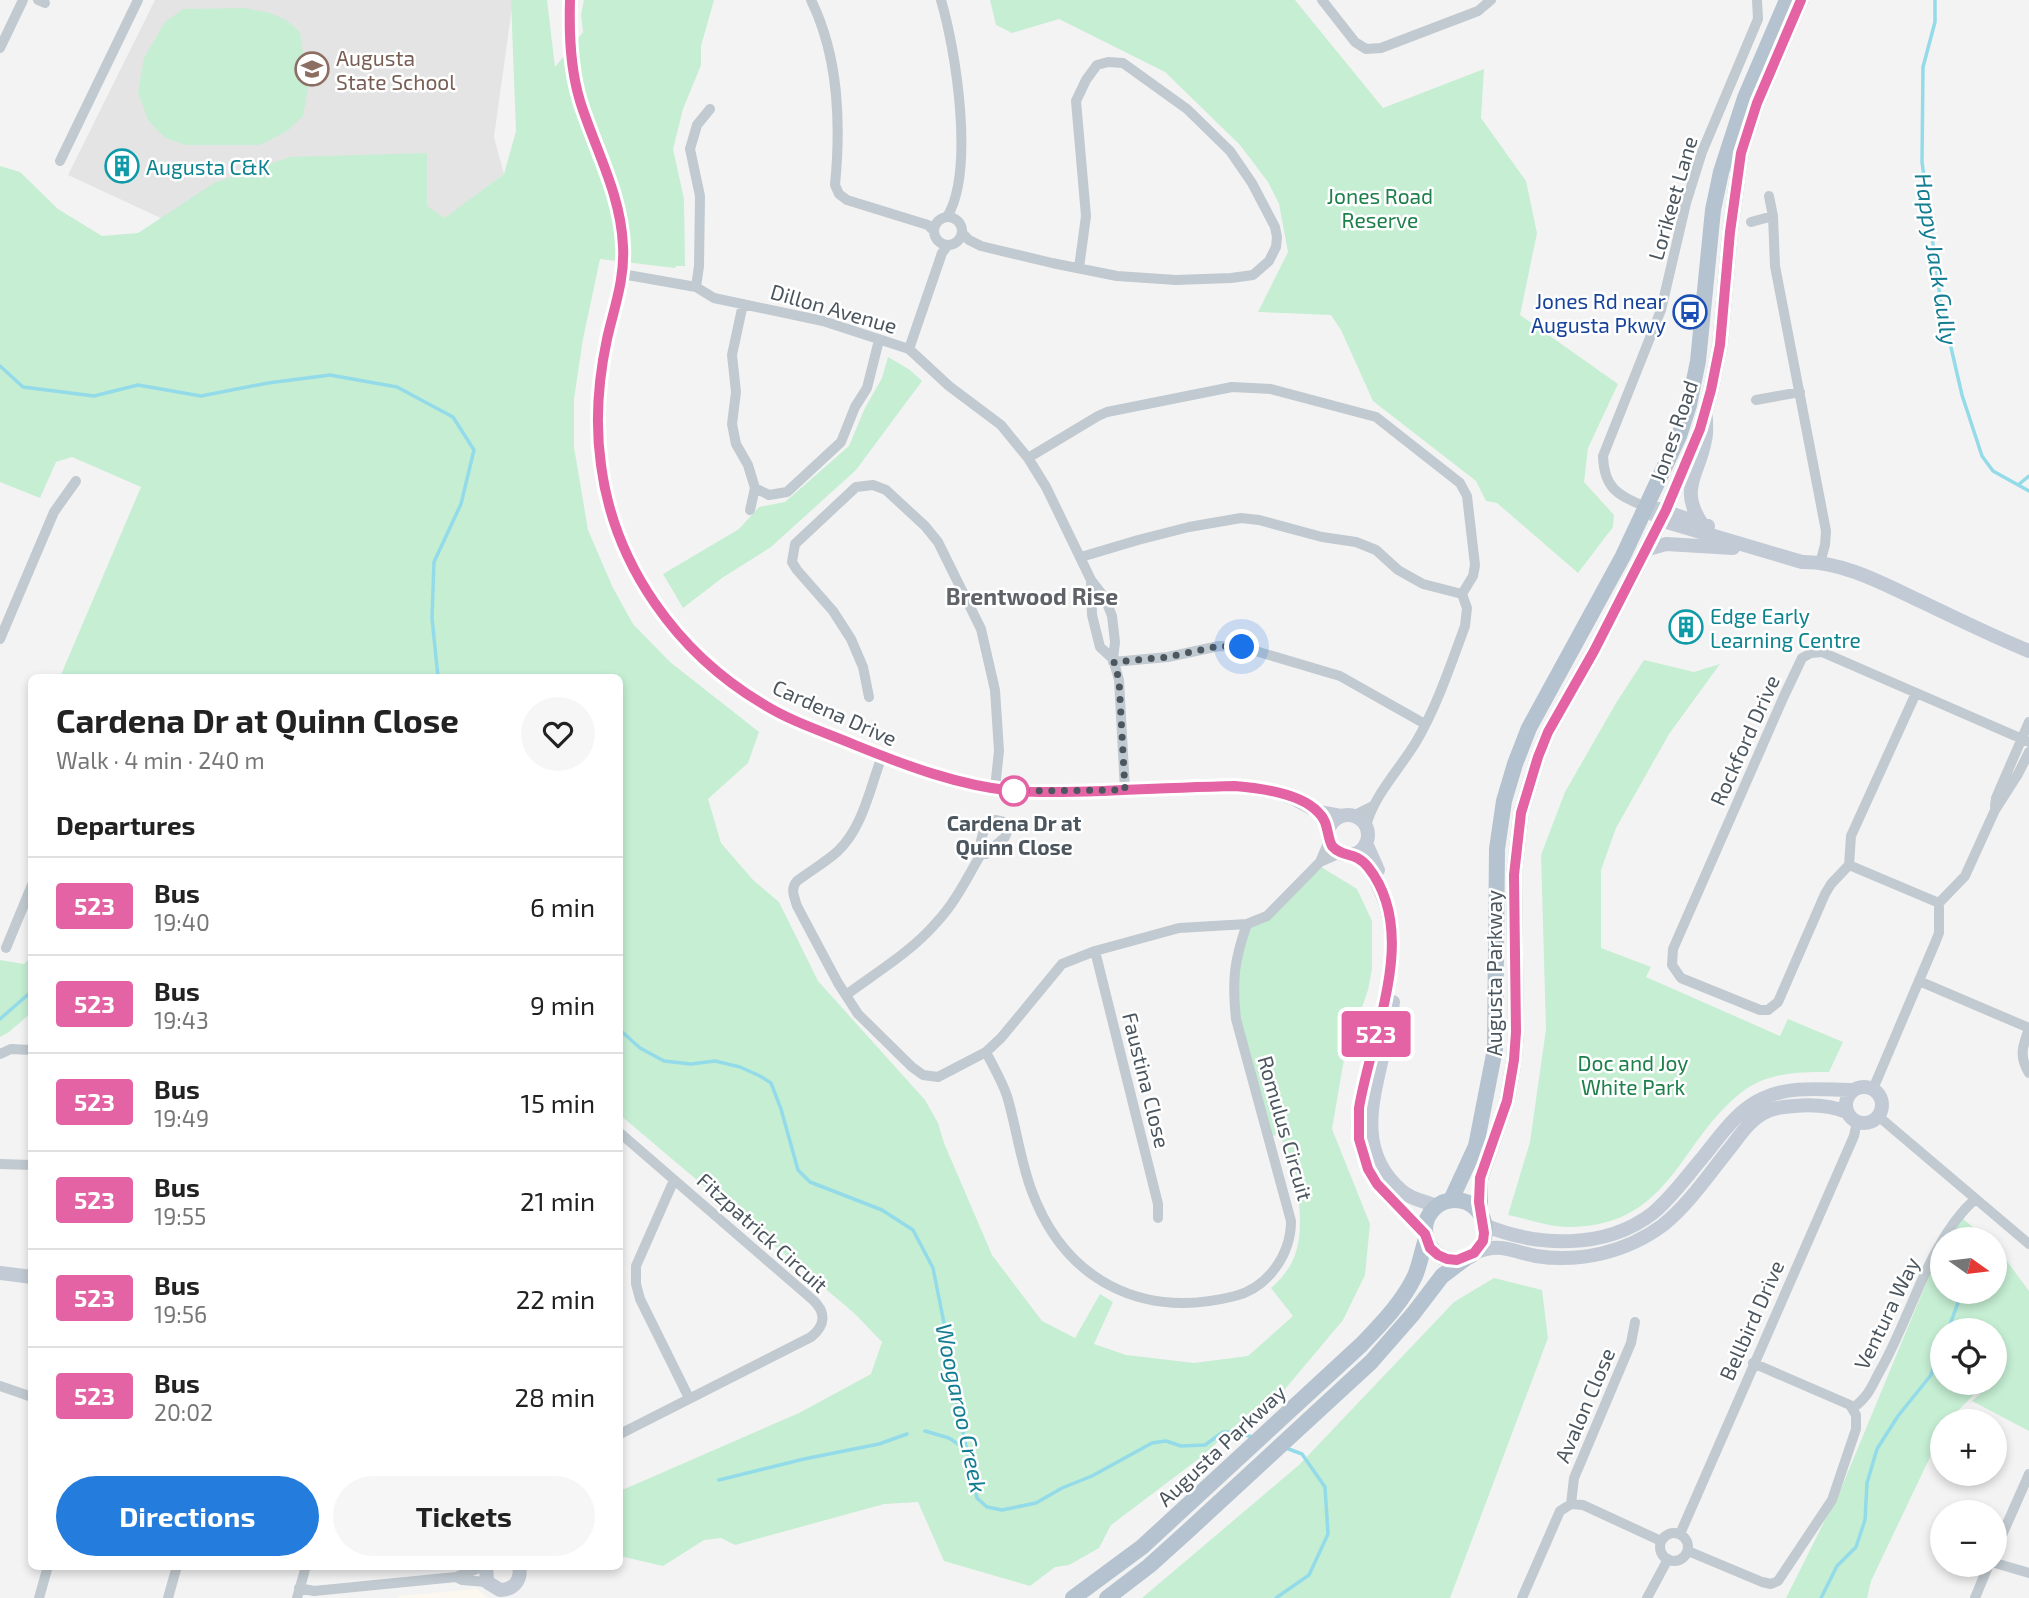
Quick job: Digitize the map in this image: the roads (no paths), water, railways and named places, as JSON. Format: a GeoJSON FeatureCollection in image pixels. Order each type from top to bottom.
{"type":"FeatureCollection","features":[{"type":"Feature","properties":{"kind":"main road","name":"Jones Road"},"geometry":{"type":"LineString","coordinates":[[1646,508],[1679,436],[1699,361],[1713,210],[1721,172],[1745,98],[1787,0]]}},
{"type":"Feature","properties":{"kind":"main road","name":"Jones Road"},"geometry":{"type":"LineString","coordinates":[[1663,515],[1690,455],[1707,406],[1723,319],[1730,232],[1741,153],[1757,103],[1801,0]]}},
{"type":"Feature","properties":{"kind":"main road","name":"Augusta Parkway"},"geometry":{"type":"LineString","coordinates":[[1443,1203],[1478,1139],[1495,1049],[1497,849],[1504,801],[1529,728],[1599,602],[1646,508]]}},
{"type":"Feature","properties":{"kind":"main road","name":"Augusta Parkway"},"geometry":{"type":"LineString","coordinates":[[1482,1219],[1480,1178],[1507,1101],[1514,1060],[1514,875],[1521,813],[1548,732],[1594,651],[1663,515]]}},
{"type":"Feature","properties":{"kind":"main road"},"geometry":{"type":"LineString","coordinates":[[1443,1203],[1467,1203],[1482,1219],[1483,1241],[1470,1256],[1447,1259],[1430,1248],[1425,1236],[1429,1214],[1443,1203]]}},
{"type":"Feature","properties":{"kind":"main road","name":"Augusta Parkway"},"geometry":{"type":"LineString","coordinates":[[1073,1598],[1142,1547],[1361,1345],[1394,1309],[1415,1274],[1425,1236]]}},
{"type":"Feature","properties":{"kind":"main road","name":"Augusta Parkway"},"geometry":{"type":"LineString","coordinates":[[1107,1598],[1149,1566],[1371,1362],[1442,1276],[1470,1256]]}},
{"type":"Feature","properties":{"kind":"street"},"geometry":{"type":"LineString","coordinates":[[0,48],[23,0]]}},
{"type":"Feature","properties":{"kind":"street"},"geometry":{"type":"LineString","coordinates":[[60,161],[138,0]]}},
{"type":"Feature","properties":{"kind":"street","name":"Cardena Drive"},"geometry":{"type":"LineString","coordinates":[[570,0],[570,46],[575,80],[614,192],[621,220],[623,244],[622,274],[602,368],[598,422],[601,468],[607,499],[616,527],[646,589],[671,626],[698,656],[722,677],[783,715],[936,776],[995,788],[1044,792],[1235,786],[1257,788],[1293,798],[1319,812],[1347,816]]}},
{"type":"Feature","properties":{"kind":"street"},"geometry":{"type":"LineString","coordinates":[[811,0],[825,35],[832,66],[838,115],[835,185],[839,194],[847,200],[933,226],[951,218]]}},
{"type":"Feature","properties":{"kind":"street"},"geometry":{"type":"LineString","coordinates":[[941,0],[950,30],[960,102],[958,183],[951,218]]}},
{"type":"Feature","properties":{"kind":"street"},"geometry":{"type":"LineString","coordinates":[[1322,0],[1355,42],[1366,49],[1381,48],[1478,11],[1490,0]]}},
{"type":"Feature","properties":{"kind":"street","name":"Lorikeet Lane"},"geometry":{"type":"LineString","coordinates":[[1646,508],[1619,495],[1611,486],[1605,475],[1603,456],[1661,310],[1686,203],[1702,152],[1758,19],[1757,0]]}},
{"type":"Feature","properties":{"kind":"street"},"geometry":{"type":"LineString","coordinates":[[943,247],[963,238],[993,249],[1079,268],[1117,276],[1176,280],[1254,275],[1269,261],[1276,247],[1275,227],[1252,183],[1230,152],[1187,109],[1123,63],[1108,62],[1097,65],[1076,101],[1086,216],[1079,268]]}},
{"type":"Feature","properties":{"kind":"street"},"geometry":{"type":"LineString","coordinates":[[696,287],[699,266],[699,196],[690,149],[697,125],[710,109]]}},
{"type":"Feature","properties":{"kind":"street"},"geometry":{"type":"LineString","coordinates":[[1769,196],[1773,216],[1775,266],[1826,531],[1818,563]]}},
{"type":"Feature","properties":{"kind":"street"},"geometry":{"type":"LineString","coordinates":[[1751,222],[1773,216]]}},
{"type":"Feature","properties":{"kind":"street"},"geometry":{"type":"LineString","coordinates":[[951,218],[961,225],[963,238]]}},
{"type":"Feature","properties":{"kind":"street"},"geometry":{"type":"LineString","coordinates":[[909,349],[943,247],[933,226]]}},
{"type":"Feature","properties":{"kind":"street","name":"Dillon Avenue"},"geometry":{"type":"LineString","coordinates":[[622,274],[696,287],[714,298],[823,321],[909,349],[949,386],[1001,425],[1028,458],[1046,487],[1091,580],[1105,598],[1112,617],[1115,642],[1113,660],[1119,680],[1125,790]]}},
{"type":"Feature","properties":{"kind":"street"},"geometry":{"type":"LineString","coordinates":[[743,304],[732,355],[736,392],[732,424],[736,444],[748,466],[755,488],[750,510]]}},
{"type":"Feature","properties":{"kind":"street"},"geometry":{"type":"LineString","coordinates":[[755,488],[769,495],[787,492],[841,442],[855,407],[867,388],[879,340]]}},
{"type":"Feature","properties":{"kind":"street"},"geometry":{"type":"LineString","coordinates":[[1028,458],[1098,416],[1233,387],[1271,389],[1367,414],[1388,425],[1443,469],[1460,484],[1467,496],[1475,565],[1473,576],[1462,594]]}},
{"type":"Feature","properties":{"kind":"street"},"geometry":{"type":"LineString","coordinates":[[1756,400],[1800,392]]}},
{"type":"Feature","properties":{"kind":"street"},"geometry":{"type":"LineString","coordinates":[[1702,524],[1691,507],[1693,473],[1705,441],[1707,406]]}},
{"type":"Feature","properties":{"kind":"street"},"geometry":{"type":"LineString","coordinates":[[0,639],[54,512],[76,481]]}},
{"type":"Feature","properties":{"kind":"street"},"geometry":{"type":"LineString","coordinates":[[869,697],[863,667],[851,639],[833,611],[797,570],[792,562],[792,552],[795,544],[856,487],[873,485],[886,490],[925,526],[938,542],[981,629],[995,690],[999,751],[995,788]]}},
{"type":"Feature","properties":{"kind":"street","name":"Jones Road"},"geometry":{"type":"LineString","coordinates":[[1646,508],[1745,547],[1802,562],[1818,563],[1885,584],[2029,650]]}},
{"type":"Feature","properties":{"kind":"street","name":"Jones Road"},"geometry":{"type":"LineString","coordinates":[[1663,515],[1804,554],[1818,563]]}},
{"type":"Feature","properties":{"kind":"street"},"geometry":{"type":"LineString","coordinates":[[1081,557],[1189,527],[1241,518],[1356,542],[1376,550],[1398,570],[1423,584],[1462,594]]}},
{"type":"Feature","properties":{"kind":"street"},"geometry":{"type":"LineString","coordinates":[[1645,550],[1665,544],[1719,549],[1745,547]]}},
{"type":"Feature","properties":{"kind":"street","name":"Dillon Avenue"},"geometry":{"type":"LineString","coordinates":[[1091,580],[1092,615],[1100,647],[1113,660]]}},
{"type":"Feature","properties":{"kind":"street"},"geometry":{"type":"LineString","coordinates":[[1443,1203],[1416,1200],[1403,1192],[1380,1164],[1370,1128],[1372,1100],[1391,1017],[1399,965],[1399,944],[1391,899],[1366,843],[1366,826],[1373,806],[1417,741],[1425,724],[1465,626],[1467,608],[1462,594]]}},
{"type":"Feature","properties":{"kind":"street"},"geometry":{"type":"LineString","coordinates":[[1113,660],[1168,657],[1219,646],[1242,647],[1340,676],[1425,724]]}},
{"type":"Feature","properties":{"kind":"street","name":"Rockford Drive"},"geometry":{"type":"LineString","coordinates":[[1849,865],[1831,884],[1778,1002],[1768,1010],[1753,1009],[1681,978],[1672,965],[1673,949],[1802,658],[1811,653],[1822,652],[2025,740]]}},
{"type":"Feature","properties":{"kind":"street"},"geometry":{"type":"LineString","coordinates":[[1916,694],[1851,836],[1849,865],[1938,903]]}},
{"type":"Feature","properties":{"kind":"street"},"geometry":{"type":"LineString","coordinates":[[1995,810],[1996,798],[2025,740],[2029,722]]}},
{"type":"Feature","properties":{"kind":"street"},"geometry":{"type":"LineString","coordinates":[[1873,1089],[1939,933],[1938,903],[1965,876],[1995,810],[2029,752]]}},
{"type":"Feature","properties":{"kind":"street"},"geometry":{"type":"LineString","coordinates":[[882,756],[860,817],[850,836],[838,851],[793,885],[792,892],[797,906],[858,1014],[912,1067],[923,1074],[938,1077],[986,1052],[1001,1038],[1062,964],[1095,951],[1179,928],[1247,924],[1267,916],[1320,862],[1329,835],[1347,816],[1373,806]]}},
{"type":"Feature","properties":{"kind":"street"},"geometry":{"type":"LineString","coordinates":[[1319,812],[1336,850],[1370,869],[1378,884],[1390,923],[1392,951],[1389,984],[1362,1092],[1357,1124],[1368,1169],[1377,1184],[1425,1236]]}},
{"type":"Feature","properties":{"kind":"street"},"geometry":{"type":"LineString","coordinates":[[1347,816],[1366,826]]}},
{"type":"Feature","properties":{"kind":"street"},"geometry":{"type":"LineString","coordinates":[[1320,862],[1363,848],[1366,843]]}},
{"type":"Feature","properties":{"kind":"street"},"geometry":{"type":"LineString","coordinates":[[846,995],[920,941],[953,902],[981,854]]}},
{"type":"Feature","properties":{"kind":"street"},"geometry":{"type":"LineString","coordinates":[[6,947],[28,895]]}},
{"type":"Feature","properties":{"kind":"street","name":"Romulus Circuit"},"geometry":{"type":"LineString","coordinates":[[986,1052],[1006,1093],[1031,1188],[1048,1227],[1073,1261],[1100,1281],[1126,1295],[1160,1303],[1217,1300],[1251,1290],[1265,1280],[1277,1266],[1286,1248],[1292,1221],[1236,1019],[1232,987],[1239,948],[1247,924]]}},
{"type":"Feature","properties":{"kind":"street","name":"Faustina Close"},"geometry":{"type":"LineString","coordinates":[[1095,951],[1158,1204],[1158,1218]]}},
{"type":"Feature","properties":{"kind":"street"},"geometry":{"type":"LineString","coordinates":[[1919,981],[2029,1029],[2022,1045],[2021,1059],[2029,1073]]}},
{"type":"Feature","properties":{"kind":"street"},"geometry":{"type":"LineString","coordinates":[[0,1054],[11,1049],[28,1050]]}},
{"type":"Feature","properties":{"kind":"street"},"geometry":{"type":"LineString","coordinates":[[1470,1256],[1495,1246],[1536,1256],[1564,1259],[1597,1255],[1632,1244],[1663,1224],[1679,1209],[1749,1124],[1768,1111],[1813,1105],[1833,1106],[1869,1123],[1878,1116],[1882,1104],[1878,1093],[1863,1087],[1854,1090],[1783,1092],[1763,1098],[1738,1114],[1676,1190],[1652,1213],[1622,1230],[1592,1240],[1541,1240],[1498,1231],[1482,1219]]}},
{"type":"Feature","properties":{"kind":"street"},"geometry":{"type":"LineString","coordinates":[[1852,1117],[1846,1102],[1854,1090]]}},
{"type":"Feature","properties":{"kind":"street"},"geometry":{"type":"LineString","coordinates":[[1878,1116],[2029,1244]]}},
{"type":"Feature","properties":{"kind":"street","name":"Bellbird Drive"},"geometry":{"type":"LineString","coordinates":[[1680,1534],[1854,1136],[1852,1117]]}},
{"type":"Feature","properties":{"kind":"street","name":"Fitzpatrick Circuit"},"geometry":{"type":"LineString","coordinates":[[623,1136],[813,1300],[822,1310],[824,1319],[818,1331],[811,1336],[623,1432]]}},
{"type":"Feature","properties":{"kind":"street"},"geometry":{"type":"LineString","coordinates":[[0,1164],[28,1165]]}},
{"type":"Feature","properties":{"kind":"street"},"geometry":{"type":"LineString","coordinates":[[674,1180],[636,1266],[636,1284],[640,1299],[689,1398]]}},
{"type":"Feature","properties":{"kind":"street","name":"Ventura Way"},"geometry":{"type":"LineString","coordinates":[[1853,1408],[1867,1397],[1898,1339],[1944,1235],[1975,1199]]}},
{"type":"Feature","properties":{"kind":"street"},"geometry":{"type":"LineString","coordinates":[[0,1273],[28,1276]]}},
{"type":"Feature","properties":{"kind":"street","name":"Avalon Close"},"geometry":{"type":"LineString","coordinates":[[1571,1504],[1574,1478],[1631,1343],[1635,1322]]}},
{"type":"Feature","properties":{"kind":"street"},"geometry":{"type":"LineString","coordinates":[[1688,1551],[1768,1584],[1774,1584],[1783,1578],[1832,1500],[1856,1429],[1853,1408],[1843,1401],[1753,1363]]}},
{"type":"Feature","properties":{"kind":"street"},"geometry":{"type":"LineString","coordinates":[[0,1385],[28,1396]]}},
{"type":"Feature","properties":{"kind":"street"},"geometry":{"type":"LineString","coordinates":[[2007,1524],[2029,1474]]}},
{"type":"Feature","properties":{"kind":"street"},"geometry":{"type":"LineString","coordinates":[[1522,1598],[1560,1511],[1571,1504],[1583,1505],[1661,1541]]}},
{"type":"Feature","properties":{"kind":"street"},"geometry":{"type":"LineString","coordinates":[[1669,1533],[1680,1534],[1686,1539],[1688,1551],[1681,1559],[1668,1559],[1661,1551],[1661,1541],[1669,1533]]}},
{"type":"Feature","properties":{"kind":"street"},"geometry":{"type":"LineString","coordinates":[[1647,1598],[1668,1559]]}},
{"type":"Feature","properties":{"kind":"street"},"geometry":{"type":"LineString","coordinates":[[2007,1567],[2029,1573]]}},
{"type":"Feature","properties":{"kind":"street"},"geometry":{"type":"LineString","coordinates":[[39,1598],[47,1570]]}},
{"type":"Feature","properties":{"kind":"street"},"geometry":{"type":"LineString","coordinates":[[168,1598],[176,1570]]}},
{"type":"Feature","properties":{"kind":"street"},"geometry":{"type":"LineString","coordinates":[[305,1570],[298,1593],[456,1577],[474,1570]]}},
{"type":"Feature","properties":{"kind":"street"},"geometry":{"type":"LineString","coordinates":[[486,1570],[493,1590]]}},
{"type":"Feature","properties":{"kind":"street"},"geometry":{"type":"LineString","coordinates":[[456,1577],[493,1590],[506,1590],[511,1593],[519,1579],[519,1570]]}},
{"type":"Feature","properties":{"kind":"street"},"geometry":{"type":"LineString","coordinates":[[1975,1598],[1984,1577]]}},
{"type":"Feature","properties":{"kind":"waterway","name":"Happy Jack Gully"},"geometry":{"type":"LineString","coordinates":[[1935,0],[1935,22],[1923,67],[1922,162],[1941,304],[1962,395],[1982,456],[1993,471],[2029,491]]}},
{"type":"Feature","properties":{"kind":"waterway","name":"Woogaroo Creek"},"geometry":{"type":"LineString","coordinates":[[0,366],[23,387],[94,396],[138,385],[201,396],[330,375],[397,387],[453,417],[474,450],[461,504],[434,562],[432,618],[438,674]]}},
{"type":"Feature","properties":{"kind":"waterway"},"geometry":{"type":"LineString","coordinates":[[2018,485],[2029,476]]}},
{"type":"Feature","properties":{"kind":"waterway"},"geometry":{"type":"LineString","coordinates":[[0,1019],[28,994]]}},
{"type":"Feature","properties":{"kind":"waterway","name":"Woogaroo Creek"},"geometry":{"type":"LineString","coordinates":[[623,1033],[640,1048],[664,1061],[691,1064],[715,1061],[740,1067],[771,1083],[798,1170],[810,1182],[882,1210],[913,1230],[933,1268],[950,1353],[952,1380],[977,1498],[987,1507],[1002,1510],[1036,1503],[1152,1443],[1166,1441],[1181,1446],[1205,1445],[1223,1432],[1236,1432],[1252,1437]]}},
{"type":"Feature","properties":{"kind":"waterway"},"geometry":{"type":"LineString","coordinates":[[1952,1318],[1958,1304]]}},
{"type":"Feature","properties":{"kind":"waterway"},"geometry":{"type":"LineString","coordinates":[[1821,1598],[1837,1566],[1856,1547],[1865,1520],[1867,1483],[1877,1449],[1898,1416],[1930,1376]]}},
{"type":"Feature","properties":{"kind":"waterway"},"geometry":{"type":"LineString","coordinates":[[925,1431],[949,1438],[967,1450]]}},
{"type":"Feature","properties":{"kind":"waterway"},"geometry":{"type":"LineString","coordinates":[[719,1480],[879,1444],[907,1434]]}},
{"type":"Feature","properties":{"kind":"waterway","name":"Woogaroo Creek"},"geometry":{"type":"LineString","coordinates":[[1276,1598],[1309,1575],[1328,1534],[1325,1487],[1302,1454],[1286,1448]]}},
{"type":"Feature","properties":{"kind":"place","name":"Augusta State School"},"geometry":{"type":"Point","coordinates":[312,69]}},
{"type":"Feature","properties":{"kind":"place","name":"Augusta C&K"},"geometry":{"type":"Point","coordinates":[122,166]}},
{"type":"Feature","properties":{"kind":"place","name":"Jones Rd near Augusta Pkwy"},"geometry":{"type":"Point","coordinates":[1690,312]}},
{"type":"Feature","properties":{"kind":"place","name":"Edge Early Learning Centre"},"geometry":{"type":"Point","coordinates":[1686,627]}},
{"type":"Feature","properties":{"kind":"place","name":"Cardena Dr at Quinn Close"},"geometry":{"type":"Point","coordinates":[1014,791]}},
{"type":"Feature","properties":{"kind":"district","name":"Brentwood Rise"},"geometry":{"type":"Point","coordinates":[1032,596]}},
{"type":"Feature","properties":{"kind":"park label","name":"Jones Road Reserve"},"geometry":{"type":"Point","coordinates":[1380,207]}},
{"type":"Feature","properties":{"kind":"park label","name":"Doc and Joy White Park"},"geometry":{"type":"Point","coordinates":[1633,1074]}}]}
